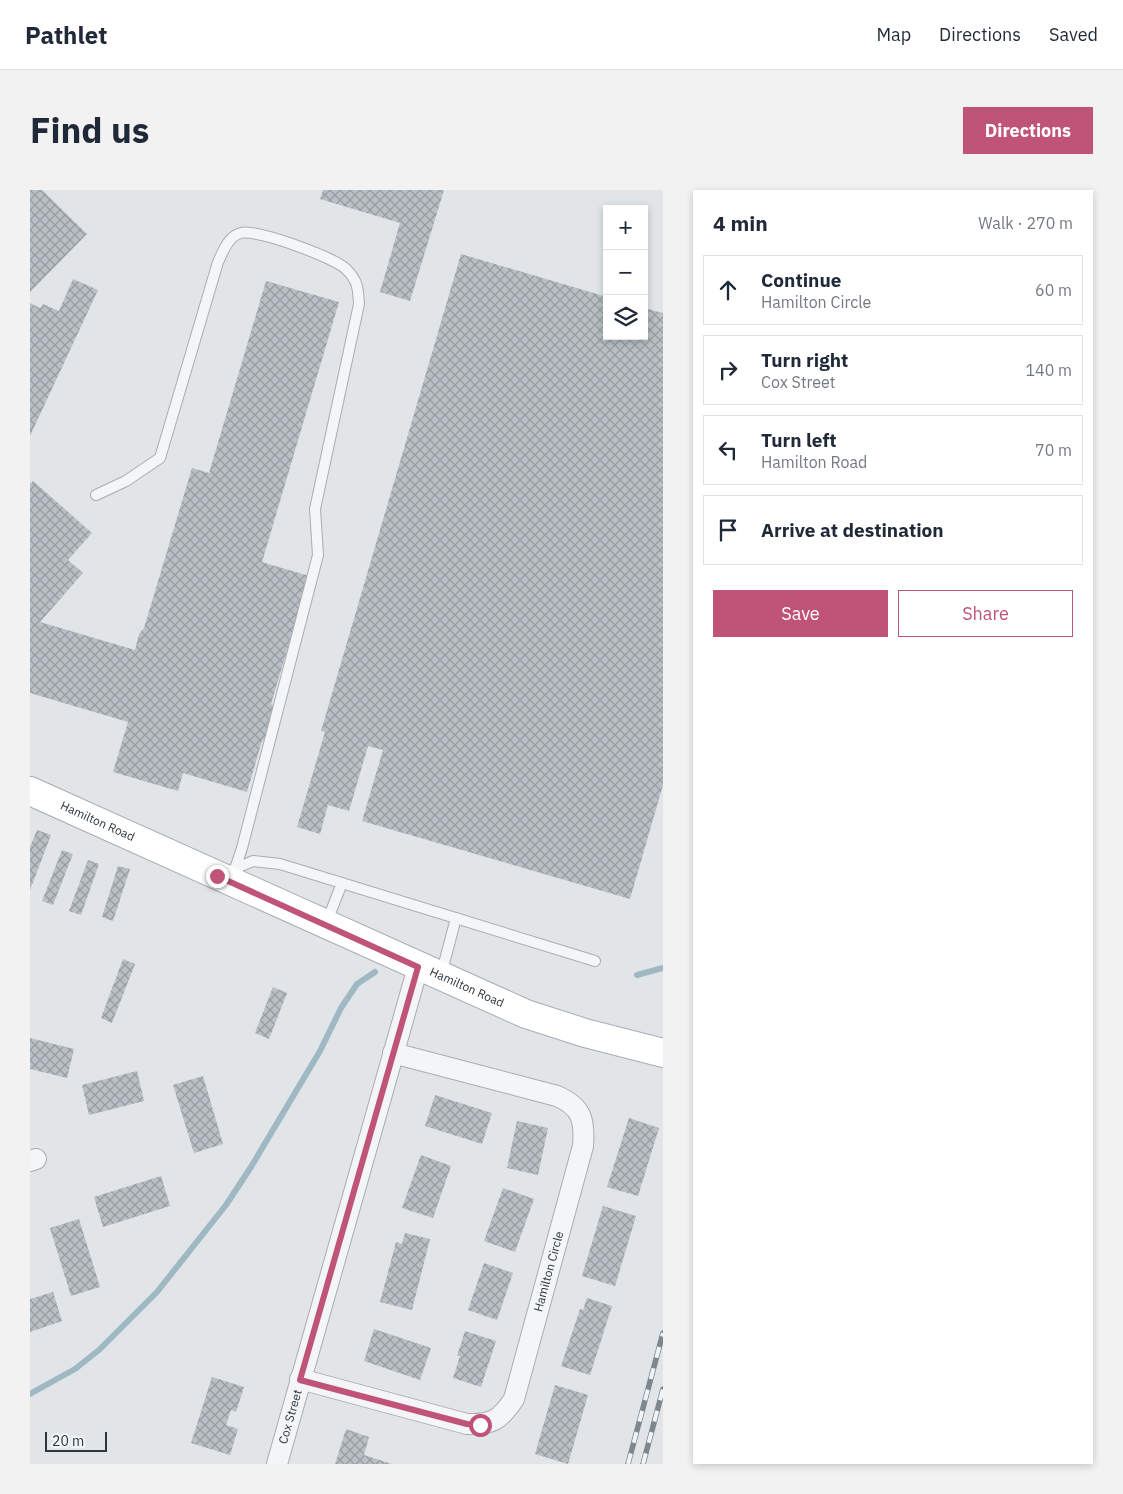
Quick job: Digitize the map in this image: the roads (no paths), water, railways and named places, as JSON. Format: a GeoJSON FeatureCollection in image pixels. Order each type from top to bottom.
{"type":"FeatureCollection","features":[{"type":"Feature","properties":{"kind":"street","name":"Hamilton Road"},"geometry":{"type":"LineString","coordinates":[[30,791],[226,872],[325,925],[526,1014],[585,1033],[663,1053]]}},
{"type":"Feature","properties":{"kind":"street","name":"Cox Street"},"geometry":{"type":"LineString","coordinates":[[277,1464],[393,1053],[429,971]]}},
{"type":"Feature","properties":{"kind":"street","name":"Hamilton Circle"},"geometry":{"type":"LineString","coordinates":[[300,1380],[467,1424],[480,1425],[492,1423],[504,1414],[514,1399],[583,1146],[584,1130],[580,1115],[571,1102],[557,1096],[393,1053]]}},
{"type":"Feature","properties":{"kind":"lane"},"geometry":{"type":"LineString","coordinates":[[96,495],[126,480],[160,458],[218,262],[225,247],[233,237],[241,233],[254,234],[317,253],[345,268],[357,285],[359,304],[315,509],[318,555],[242,848],[226,872]]}},
{"type":"Feature","properties":{"kind":"lane"},"geometry":{"type":"LineString","coordinates":[[226,872],[253,861],[280,864],[595,960]]}},
{"type":"Feature","properties":{"kind":"lane"},"geometry":{"type":"LineString","coordinates":[[325,925],[342,883]]}},
{"type":"Feature","properties":{"kind":"lane"},"geometry":{"type":"LineString","coordinates":[[429,971],[456,918]]}},
{"type":"Feature","properties":{"kind":"waterway"},"geometry":{"type":"LineString","coordinates":[[637,975],[663,968]]}},
{"type":"Feature","properties":{"kind":"waterway"},"geometry":{"type":"LineString","coordinates":[[30,1394],[75,1369],[99,1350],[157,1292],[226,1205],[251,1167],[320,1051],[341,1008],[357,984],[375,972]]}},
{"type":"Feature","properties":{"kind":"railway"},"geometry":{"type":"LineString","coordinates":[[628,1464],[663,1333]]}},
{"type":"Feature","properties":{"kind":"railway"},"geometry":{"type":"LineString","coordinates":[[643,1464],[663,1389]]}}]}
